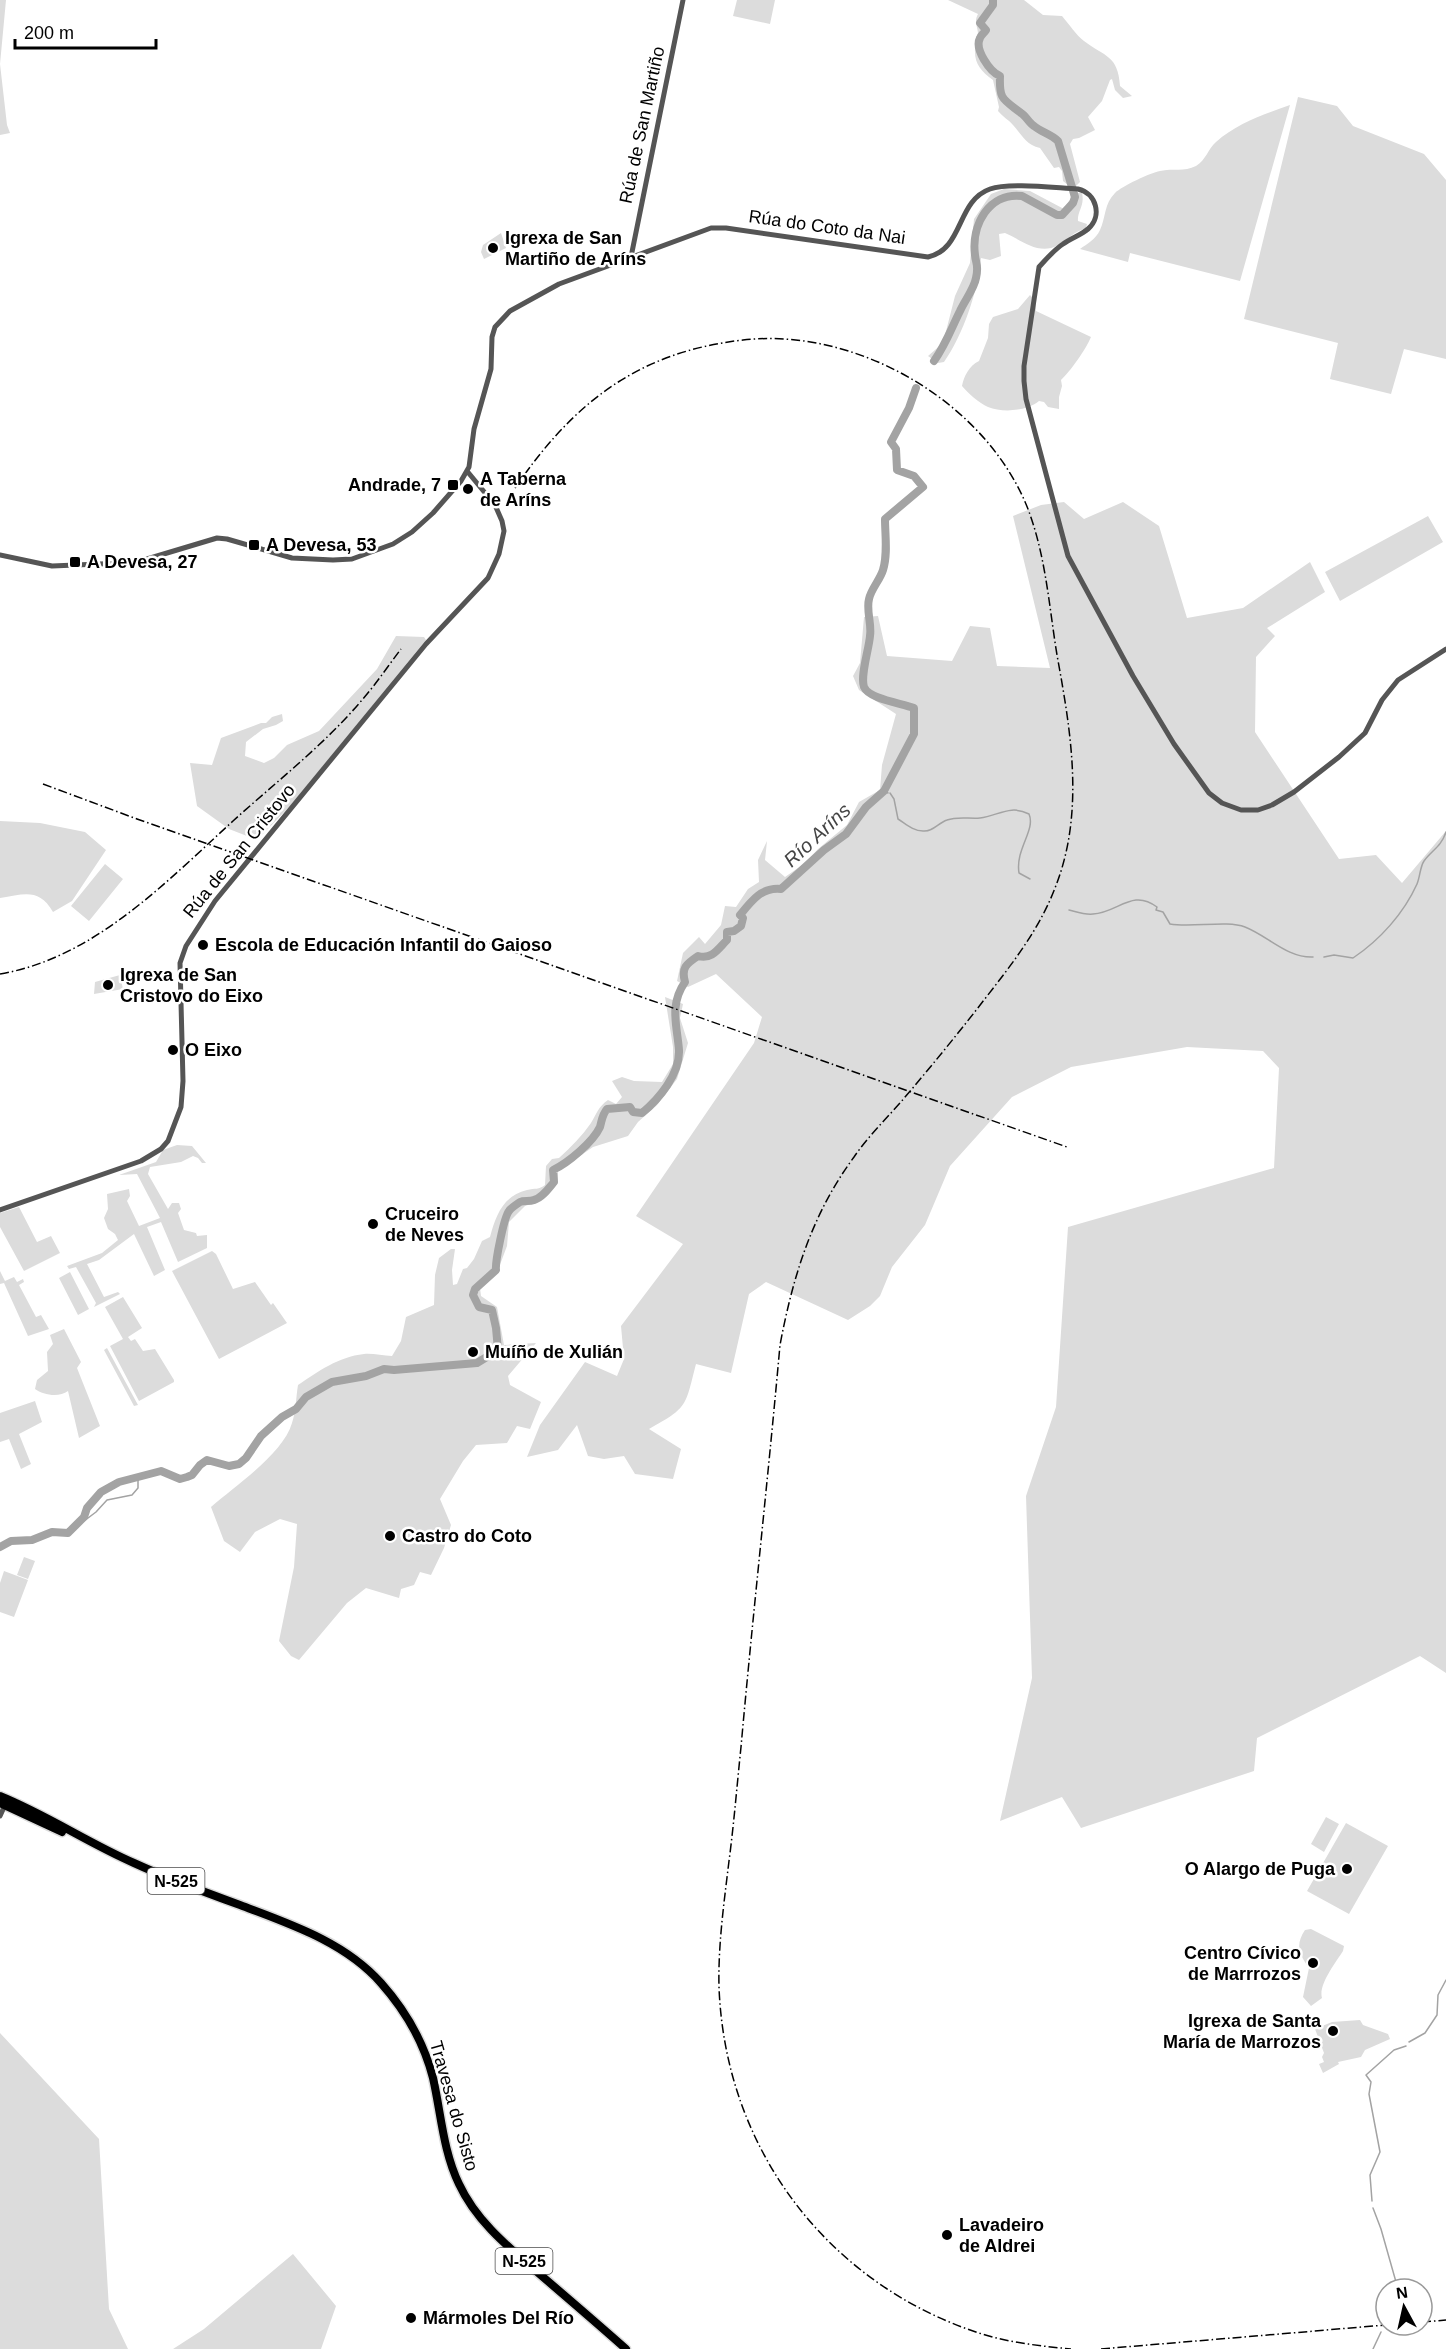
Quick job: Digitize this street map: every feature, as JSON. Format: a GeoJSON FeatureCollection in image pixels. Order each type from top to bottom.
{"type":"FeatureCollection","features":[{"type":"Feature","properties":{"kind":"highway","name":"Travesa do Sisto"},"geometry":{"type":"LineString","coordinates":[[0,1796],[52,1820],[99,1847]]}},
{"type":"Feature","properties":{"kind":"highway","name":"Travesa do Sisto"},"geometry":{"type":"LineString","coordinates":[[3,1804],[81,1841],[171,1879],[313,1934],[347,1953],[373,1974],[398,2003],[421,2044],[432,2078],[451,2166],[461,2189],[473,2208],[505,2244],[626,2349]]}},
{"type":"Feature","properties":{"kind":"street","name":"Rúa de San Martiño"},"geometry":{"type":"LineString","coordinates":[[631,257],[683,0]]}},
{"type":"Feature","properties":{"kind":"street","name":"Rúa do Coto da Nai"},"geometry":{"type":"LineString","coordinates":[[467,471],[471,460],[474,429],[491,369],[494,330],[505,315],[541,292],[711,228],[726,228],[928,257],[938,255],[945,250],[951,243],[968,206],[977,196],[990,189],[1003,186],[1085,190],[1096,204],[1094,221],[1088,229],[1050,254],[1039,267],[1024,366],[1026,399],[1068,556],[1133,676],[1174,744],[1209,793],[1222,803],[1241,810],[1257,810],[1272,806],[1287,797],[1340,757],[1365,733],[1382,700],[1398,680],[1446,649]]}},
{"type":"Feature","properties":{"kind":"street"},"geometry":{"type":"LineString","coordinates":[[0,555],[52,566],[116,564],[141,560],[217,538],[292,558],[333,561],[364,555],[401,540],[433,513],[467,471]]}},
{"type":"Feature","properties":{"kind":"street","name":"Rúa de San Cristovo"},"geometry":{"type":"LineString","coordinates":[[0,1209],[141,1161],[161,1149],[168,1141],[181,1107],[183,1081],[180,970],[186,946],[216,901],[426,644],[474,595],[496,565],[504,531],[502,521],[492,500],[467,471]]}},
{"type":"Feature","properties":{"kind":"street"},"geometry":{"type":"LineString","coordinates":[[0,1815],[3,1804]]}},
{"type":"Feature","properties":{"kind":"shaded area"},"geometry":{"type":"Polygon","coordinates":[[[0,0],[6,0],[0,64],[0,0]]]}},
{"type":"Feature","properties":{"kind":"shaded area"},"geometry":{"type":"Polygon","coordinates":[[[737,0],[775,0],[770,24],[733,16],[737,0]]]}},
{"type":"Feature","properties":{"kind":"shaded area"},"geometry":{"type":"Polygon","coordinates":[[[948,0],[1024,0],[1043,15],[1062,16],[1081,39],[1113,62],[1119,76],[1120,86],[1132,96],[1123,98],[1115,90],[1112,79],[1110,80],[1102,101],[1088,117],[1095,130],[1073,139],[1070,144],[1080,182],[1076,186],[1068,185],[1063,181],[1059,167],[1054,168],[1040,148],[1028,142],[998,111],[993,80],[977,63],[975,54],[978,14],[948,0]]]}},
{"type":"Feature","properties":{"kind":"shaded area"},"geometry":{"type":"Polygon","coordinates":[[[0,64],[7,125],[10,133],[0,135],[0,64]]]}},
{"type":"Feature","properties":{"kind":"shaded area"},"geometry":{"type":"Polygon","coordinates":[[[1298,97],[1337,106],[1353,126],[1424,154],[1446,180],[1446,359],[1404,349],[1391,394],[1330,379],[1338,343],[1244,319],[1298,97]]]}},
{"type":"Feature","properties":{"kind":"shaded area"},"geometry":{"type":"Polygon","coordinates":[[[1290,105],[1240,281],[1130,253],[1128,262],[1080,249],[1098,233],[1111,197],[1119,190],[1155,172],[1196,166],[1216,142],[1233,129],[1290,105]]]}},
{"type":"Feature","properties":{"kind":"shaded area"},"geometry":{"type":"Polygon","coordinates":[[[1004,189],[1030,191],[1064,209],[1071,198],[1070,193],[1082,193],[1078,221],[1087,224],[1086,228],[1058,245],[1044,249],[1031,246],[1005,233],[999,234],[1001,256],[990,260],[981,258],[977,284],[963,326],[944,362],[938,363],[928,356],[943,343],[955,296],[970,263],[974,219],[991,194],[1004,189]]]}},
{"type":"Feature","properties":{"kind":"shaded area"},"geometry":{"type":"Polygon","coordinates":[[[501,233],[506,248],[484,259],[481,252],[483,245],[501,233]]]}},
{"type":"Feature","properties":{"kind":"shaded area"},"geometry":{"type":"Polygon","coordinates":[[[1030,295],[1036,301],[1036,311],[1091,337],[1078,360],[1061,380],[1059,409],[1048,407],[1044,402],[1039,401],[1015,410],[988,407],[962,386],[964,379],[970,368],[979,361],[993,317],[1018,309],[1030,295]]]}},
{"type":"Feature","properties":{"kind":"shaded area"},"geometry":{"type":"Polygon","coordinates":[[[1064,502],[1084,519],[1123,502],[1159,526],[1187,618],[1243,608],[1310,562],[1325,592],[1267,628],[1275,636],[1256,657],[1255,732],[1339,859],[1376,855],[1402,883],[1446,831],[1446,1673],[1420,1656],[1257,1738],[1254,1771],[1081,1828],[1062,1797],[1000,1821],[1032,1678],[1026,1496],[1056,1407],[1068,1227],[1274,1168],[1279,1068],[1263,1051],[1187,1047],[1071,1067],[1012,1097],[950,1166],[925,1225],[892,1267],[880,1296],[870,1306],[848,1320],[766,1282],[749,1294],[731,1373],[696,1364],[690,1389],[679,1410],[649,1429],[681,1449],[673,1479],[635,1474],[624,1456],[604,1459],[588,1456],[577,1425],[558,1450],[527,1457],[540,1425],[585,1362],[617,1376],[624,1359],[621,1326],[683,1244],[636,1216],[754,1043],[762,1017],[716,974],[688,987],[677,981],[683,953],[699,937],[705,944],[721,925],[725,906],[736,907],[748,889],[759,882],[758,860],[767,841],[765,860],[785,877],[805,863],[847,825],[859,802],[880,790],[882,765],[896,714],[859,690],[853,676],[860,663],[864,617],[878,616],[887,656],[952,661],[970,626],[990,628],[997,666],[1050,668],[1013,516],[1041,505],[1064,502]]]}},
{"type":"Feature","properties":{"kind":"shaded area"},"geometry":{"type":"Polygon","coordinates":[[[1428,516],[1443,542],[1340,601],[1325,572],[1428,516]]]}},
{"type":"Feature","properties":{"kind":"shaded area"},"geometry":{"type":"Polygon","coordinates":[[[396,636],[424,637],[426,640],[291,805],[257,840],[229,829],[197,806],[190,763],[212,765],[221,738],[266,723],[272,717],[282,714],[283,721],[263,729],[246,742],[245,756],[264,763],[274,758],[287,745],[319,731],[377,669],[396,636]]]}},
{"type":"Feature","properties":{"kind":"shaded area"},"geometry":{"type":"Polygon","coordinates":[[[0,821],[40,823],[85,832],[106,850],[72,901],[53,912],[42,899],[31,894],[0,898],[0,821]]]}},
{"type":"Feature","properties":{"kind":"shaded area"},"geometry":{"type":"Polygon","coordinates":[[[105,864],[123,879],[89,921],[71,906],[105,864]]]}},
{"type":"Feature","properties":{"kind":"shaded area"},"geometry":{"type":"Polygon","coordinates":[[[120,975],[123,989],[94,994],[95,982],[120,975]]]}},
{"type":"Feature","properties":{"kind":"shaded area"},"geometry":{"type":"Polygon","coordinates":[[[665,997],[683,1004],[680,1018],[688,1043],[677,1079],[628,1136],[593,1147],[558,1171],[558,1183],[537,1202],[525,1206],[509,1222],[507,1246],[498,1270],[480,1288],[481,1296],[497,1307],[504,1345],[536,1343],[508,1376],[510,1385],[541,1402],[530,1429],[517,1426],[507,1443],[476,1445],[463,1461],[440,1499],[451,1525],[444,1548],[431,1575],[420,1572],[414,1585],[401,1589],[399,1598],[366,1588],[347,1603],[299,1660],[291,1656],[279,1641],[294,1567],[297,1524],[280,1519],[255,1532],[240,1552],[224,1541],[211,1507],[269,1458],[287,1435],[292,1423],[298,1385],[329,1365],[346,1358],[367,1354],[392,1356],[401,1341],[406,1317],[434,1305],[435,1275],[439,1258],[451,1249],[455,1249],[452,1270],[453,1285],[457,1284],[463,1269],[467,1268],[474,1259],[482,1241],[490,1237],[498,1214],[506,1202],[519,1193],[545,1185],[546,1166],[552,1159],[559,1158],[576,1141],[608,1100],[616,1104],[622,1097],[612,1081],[622,1077],[634,1081],[662,1082],[673,1064],[673,1047],[665,997]]]}},
{"type":"Feature","properties":{"kind":"shaded area"},"geometry":{"type":"Polygon","coordinates":[[[177,1145],[192,1146],[206,1163],[202,1163],[193,1156],[181,1162],[150,1167],[148,1174],[168,1209],[172,1203],[179,1203],[181,1209],[178,1213],[184,1230],[196,1233],[197,1236],[207,1235],[207,1248],[178,1262],[161,1222],[147,1227],[165,1270],[154,1276],[134,1234],[99,1260],[87,1264],[104,1297],[118,1292],[120,1294],[94,1307],[96,1303],[76,1267],[69,1269],[67,1266],[102,1253],[118,1240],[115,1234],[108,1229],[104,1218],[108,1209],[107,1194],[129,1189],[130,1196],[127,1201],[139,1226],[160,1218],[137,1174],[119,1175],[156,1162],[163,1150],[177,1145]]]}},
{"type":"Feature","properties":{"kind":"shaded area"},"geometry":{"type":"Polygon","coordinates":[[[19,1207],[37,1242],[51,1236],[60,1253],[24,1271],[0,1227],[0,1213],[19,1207]]]}},
{"type":"Feature","properties":{"kind":"shaded area"},"geometry":{"type":"Polygon","coordinates":[[[212,1251],[216,1254],[233,1289],[255,1282],[287,1323],[219,1359],[172,1271],[212,1251]]]}},
{"type":"Feature","properties":{"kind":"shaded area"},"geometry":{"type":"Polygon","coordinates":[[[0,1271],[5,1281],[14,1277],[17,1282],[23,1279],[24,1282],[19,1285],[36,1317],[41,1315],[49,1329],[28,1336],[4,1283],[0,1284],[0,1271]]]}},
{"type":"Feature","properties":{"kind":"shaded area"},"geometry":{"type":"Polygon","coordinates":[[[70,1272],[89,1309],[78,1315],[59,1278],[70,1272]]]}},
{"type":"Feature","properties":{"kind":"shaded area"},"geometry":{"type":"Polygon","coordinates":[[[123,1297],[142,1328],[128,1337],[131,1341],[135,1339],[143,1351],[155,1349],[174,1380],[139,1401],[110,1346],[123,1339],[105,1307],[123,1297]]]}},
{"type":"Feature","properties":{"kind":"shaded area"},"geometry":{"type":"Polygon","coordinates":[[[64,1329],[81,1362],[77,1368],[100,1426],[79,1438],[68,1391],[51,1395],[35,1389],[37,1380],[48,1371],[47,1352],[53,1344],[50,1335],[64,1329]]]}},
{"type":"Feature","properties":{"kind":"shaded area"},"geometry":{"type":"Polygon","coordinates":[[[107,1348],[138,1405],[134,1406],[104,1350],[107,1348]]]}},
{"type":"Feature","properties":{"kind":"shaded area"},"geometry":{"type":"Polygon","coordinates":[[[35,1401],[42,1422],[19,1434],[31,1464],[21,1469],[9,1439],[0,1442],[0,1413],[35,1401]]]}},
{"type":"Feature","properties":{"kind":"shaded area"},"geometry":{"type":"Polygon","coordinates":[[[24,1557],[35,1561],[28,1579],[17,1575],[24,1557]]]}},
{"type":"Feature","properties":{"kind":"shaded area"},"geometry":{"type":"Polygon","coordinates":[[[4,1571],[28,1580],[14,1617],[0,1612],[0,1583],[4,1571]]]}},
{"type":"Feature","properties":{"kind":"shaded area"},"geometry":{"type":"Polygon","coordinates":[[[1326,1817],[1339,1824],[1324,1852],[1311,1844],[1326,1817]]]}},
{"type":"Feature","properties":{"kind":"shaded area","name":"O Alargo de Puga"},"geometry":{"type":"Polygon","coordinates":[[[1346,1823],[1388,1846],[1349,1914],[1307,1891],[1346,1823]]]}},
{"type":"Feature","properties":{"kind":"shaded area"},"geometry":{"type":"Polygon","coordinates":[[[1311,1929],[1344,1946],[1325,1980],[1321,1993],[1322,1998],[1311,2006],[1303,1997],[1309,1968],[1299,1945],[1305,1930],[1311,1929]]]}},
{"type":"Feature","properties":{"kind":"shaded area"},"geometry":{"type":"Polygon","coordinates":[[[1360,2020],[1363,2025],[1388,2034],[1390,2039],[1365,2050],[1361,2057],[1338,2062],[1339,2064],[1323,2073],[1319,2064],[1324,2062],[1322,2057],[1324,2053],[1315,2029],[1332,2022],[1360,2020]]]}},
{"type":"Feature","properties":{"kind":"shaded area"},"geometry":{"type":"Polygon","coordinates":[[[0,2033],[99,2139],[109,2309],[128,2349],[0,2349],[0,2033]]]}},
{"type":"Feature","properties":{"kind":"shaded area"},"geometry":{"type":"Polygon","coordinates":[[[293,2254],[336,2306],[321,2349],[173,2349],[204,2329],[293,2254]]]}},
{"type":"Feature","properties":{"kind":"waterway","name":"Río Aríns"},"geometry":{"type":"LineString","coordinates":[[934,361],[975,282],[976,233],[985,213],[1000,199],[1022,196],[1057,215],[1062,215],[1073,203],[1075,197],[1058,141],[1032,125],[1023,114],[1003,98],[1000,90],[1000,76],[988,65],[981,54],[980,37],[986,30],[980,23],[993,5],[993,0]]}},
{"type":"Feature","properties":{"kind":"waterway","name":"Río Aríns"},"geometry":{"type":"LineString","coordinates":[[0,1547],[11,1541],[32,1540],[52,1532],[68,1533],[84,1517],[87,1508],[101,1492],[119,1482],[161,1471],[180,1479],[192,1475],[207,1460],[229,1466],[239,1464],[261,1436],[282,1417],[296,1409],[306,1397],[332,1382],[366,1376],[384,1369],[477,1363],[498,1350],[492,1310],[479,1307],[473,1295],[475,1289],[496,1270],[500,1240],[509,1211],[520,1202],[532,1201],[545,1192],[554,1182],[553,1170],[573,1157],[592,1139],[607,1109],[630,1107],[633,1112],[642,1113],[655,1101],[676,1068],[679,1050],[676,1024],[677,999],[685,982],[684,973],[690,961],[698,956],[711,955],[718,950],[727,940],[727,932],[734,931],[741,926],[743,918],[740,915],[749,904],[763,892],[781,889],[824,850],[846,834],[866,807],[884,791],[914,734],[914,708],[872,695],[864,687],[863,682],[870,631],[869,599],[885,564],[885,519],[923,487],[914,476],[897,470],[896,449],[891,442],[909,408],[916,388]]}},
{"type":"Feature","properties":{"kind":"waterway","name":"Río Aríns"},"geometry":{"type":"LineString","coordinates":[[884,791],[888,793]]}},
{"type":"Feature","properties":{"kind":"waterway"},"geometry":{"type":"LineString","coordinates":[[890,793],[894,799],[898,819],[919,831],[930,830],[944,821],[955,818],[980,818],[1010,810],[1029,814],[1030,827],[1020,856],[1019,873],[1030,879]]}},
{"type":"Feature","properties":{"kind":"waterway"},"geometry":{"type":"LineString","coordinates":[[1324,957],[1334,955],[1353,958],[1382,934],[1412,895],[1424,861],[1439,845],[1446,832]]}},
{"type":"Feature","properties":{"kind":"waterway"},"geometry":{"type":"LineString","coordinates":[[1069,910],[1084,914],[1102,913],[1125,903],[1140,900],[1157,907],[1156,910],[1163,912],[1170,924],[1237,925],[1295,954],[1313,957]]}},
{"type":"Feature","properties":{"kind":"waterway"},"geometry":{"type":"LineString","coordinates":[[68,1533],[96,1512],[107,1500],[132,1495],[138,1488],[138,1477]]}},
{"type":"Feature","properties":{"kind":"waterway"},"geometry":{"type":"LineString","coordinates":[[1409,2042],[1425,2033],[1437,2015],[1438,1995],[1446,1980]]}},
{"type":"Feature","properties":{"kind":"waterway"},"geometry":{"type":"LineString","coordinates":[[1372,2201],[1370,2175],[1380,2152],[1369,2094],[1371,2082],[1366,2075],[1394,2050],[1406,2046]]}},
{"type":"Feature","properties":{"kind":"waterway"},"geometry":{"type":"LineString","coordinates":[[1373,2208],[1395,2277]]}},
{"type":"Feature","properties":{"kind":"waterway"},"geometry":{"type":"LineString","coordinates":[[1373,2349],[1379,2337]]}},
{"type":"Feature","properties":{"kind":"railway"},"geometry":{"type":"LineString","coordinates":[[515,488],[537,457],[585,407],[612,386],[640,369],[671,356],[705,346],[743,340],[786,339],[830,346],[872,360],[912,379],[949,405],[982,436],[1008,470],[1028,509],[1034,527],[1046,582],[1070,743],[1073,802],[1064,860],[1049,903],[1015,960],[943,1052],[864,1143],[839,1179],[816,1223],[798,1270],[780,1345],[719,1955],[719,1987],[726,2046],[741,2103],[764,2155],[795,2203],[833,2245],[877,2282],[927,2312],[993,2337],[1026,2344],[1071,2349]]}},
{"type":"Feature","properties":{"kind":"railway"},"geometry":{"type":"LineString","coordinates":[[0,974],[34,965],[66,952],[97,935],[126,915],[181,869],[332,732],[367,694],[401,649]]}},
{"type":"Feature","properties":{"kind":"railway"},"geometry":{"type":"LineString","coordinates":[[43,784],[1067,1147]]}},
{"type":"Feature","properties":{"kind":"railway"},"geometry":{"type":"LineString","coordinates":[[1434,2321],[1446,2320]]}},
{"type":"Feature","properties":{"kind":"railway"},"geometry":{"type":"LineString","coordinates":[[1101,2349],[1374,2326]]}},
{"type":"Feature","properties":{"kind":"place","name":"Igrexa de San Martiño de Aríns"},"geometry":{"type":"Point","coordinates":[493,248]}},
{"type":"Feature","properties":{"kind":"place","name":"Andrade, 7"},"geometry":{"type":"Point","coordinates":[453,485]}},
{"type":"Feature","properties":{"kind":"place","name":"A Taberna de Aríns"},"geometry":{"type":"Point","coordinates":[468,489]}},
{"type":"Feature","properties":{"kind":"place","name":"A Devesa, 53"},"geometry":{"type":"Point","coordinates":[254,545]}},
{"type":"Feature","properties":{"kind":"place","name":"A Devesa, 27"},"geometry":{"type":"Point","coordinates":[75,562]}},
{"type":"Feature","properties":{"kind":"place","name":"Escola de Educación Infantil do Gaioso"},"geometry":{"type":"Point","coordinates":[203,945]}},
{"type":"Feature","properties":{"kind":"place","name":"Igrexa de San Cristovo do Eixo"},"geometry":{"type":"Point","coordinates":[108,985]}},
{"type":"Feature","properties":{"kind":"place","name":"O Eixo"},"geometry":{"type":"Point","coordinates":[173,1050]}},
{"type":"Feature","properties":{"kind":"place","name":"Cruceiro de Neves"},"geometry":{"type":"Point","coordinates":[373,1224]}},
{"type":"Feature","properties":{"kind":"place","name":"Muíño de Xulián"},"geometry":{"type":"Point","coordinates":[473,1352]}},
{"type":"Feature","properties":{"kind":"place","name":"Castro do Coto"},"geometry":{"type":"Point","coordinates":[390,1536]}},
{"type":"Feature","properties":{"kind":"place","name":"O Alargo de Puga"},"geometry":{"type":"Point","coordinates":[1347,1869]}},
{"type":"Feature","properties":{"kind":"place","name":"Centro Cívico de Marrrozos"},"geometry":{"type":"Point","coordinates":[1313,1963]}},
{"type":"Feature","properties":{"kind":"place","name":"Igrexa de Santa María de Marrozos"},"geometry":{"type":"Point","coordinates":[1333,2031]}},
{"type":"Feature","properties":{"kind":"place","name":"Lavadeiro de Aldrei"},"geometry":{"type":"Point","coordinates":[947,2235]}},
{"type":"Feature","properties":{"kind":"place","name":"Mármoles Del Río"},"geometry":{"type":"Point","coordinates":[411,2318]}}]}
